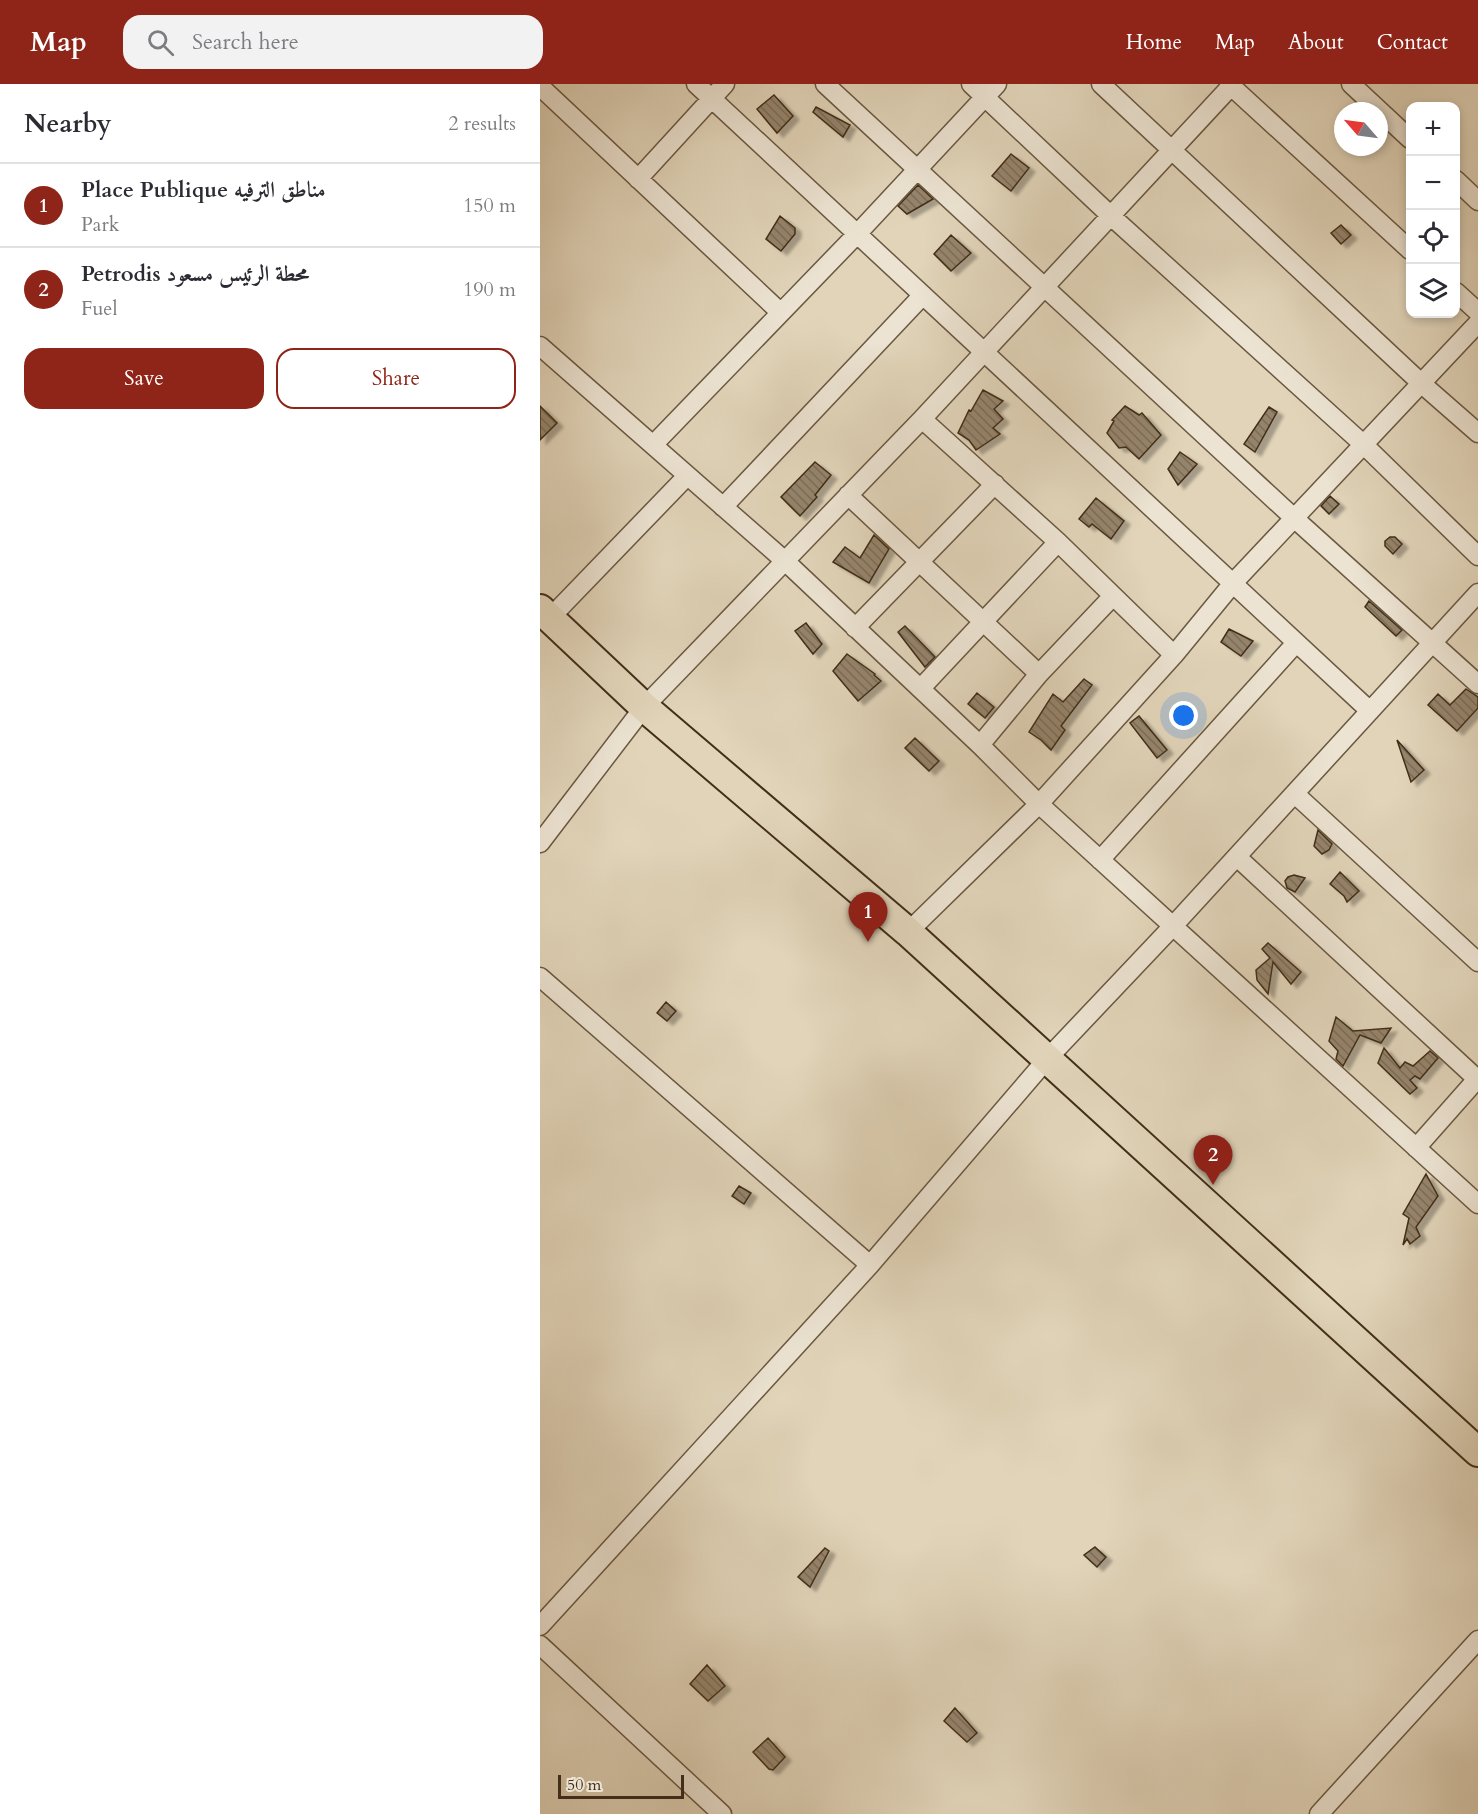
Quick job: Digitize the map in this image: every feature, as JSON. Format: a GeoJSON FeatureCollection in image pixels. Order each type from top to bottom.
{"type":"FeatureCollection","features":[{"type":"Feature","properties":{"kind":"main road"},"geometry":{"type":"LineString","coordinates":[[545,614],[645,707],[908,932],[1478,1452]]}},
{"type":"Feature","properties":{"kind":"street"},"geometry":{"type":"LineString","coordinates":[[696,84],[858,232],[1370,711]]}},
{"type":"Feature","properties":{"kind":"street"},"geometry":{"type":"LineString","coordinates":[[638,179],[724,84]]}},
{"type":"Feature","properties":{"kind":"street"},"geometry":{"type":"LineString","coordinates":[[825,84],[1294,518],[1478,684]]}},
{"type":"Feature","properties":{"kind":"street"},"geometry":{"type":"LineString","coordinates":[[971,84],[991,90],[1111,216],[1363,444],[1478,556]]}},
{"type":"Feature","properties":{"kind":"street"},"geometry":{"type":"LineString","coordinates":[[1101,84],[1422,384],[1478,433]]}},
{"type":"Feature","properties":{"kind":"street"},"geometry":{"type":"LineString","coordinates":[[1351,84],[1406,135]]}},
{"type":"Feature","properties":{"kind":"street"},"geometry":{"type":"LineString","coordinates":[[540,843],[547,822],[645,707],[922,419],[1231,85],[1406,246]]}},
{"type":"Feature","properties":{"kind":"street"},"geometry":{"type":"LineString","coordinates":[[652,445],[858,232],[991,90]]}},
{"type":"Feature","properties":{"kind":"street"},"geometry":{"type":"LineString","coordinates":[[545,91],[780,312]]}},
{"type":"Feature","properties":{"kind":"street"},"geometry":{"type":"LineString","coordinates":[[1460,185],[1478,201]]}},
{"type":"Feature","properties":{"kind":"street"},"geometry":{"type":"LineString","coordinates":[[723,507],[923,295]]}},
{"type":"Feature","properties":{"kind":"street"},"geometry":{"type":"LineString","coordinates":[[1460,296],[1478,312]]}},
{"type":"Feature","properties":{"kind":"street"},"geometry":{"type":"LineString","coordinates":[[908,932],[1040,804],[1174,655],[1233,582],[1478,323]]}},
{"type":"Feature","properties":{"kind":"street"},"geometry":{"type":"LineString","coordinates":[[540,346],[785,561],[1100,860],[1478,1204]]}},
{"type":"Feature","properties":{"kind":"street"},"geometry":{"type":"LineString","coordinates":[[922,419],[1058,542],[1174,655]]}},
{"type":"Feature","properties":{"kind":"street"},"geometry":{"type":"LineString","coordinates":[[545,614],[687,476]]}},
{"type":"Feature","properties":{"kind":"street"},"geometry":{"type":"LineString","coordinates":[[855,627],[995,484]]}},
{"type":"Feature","properties":{"kind":"street"},"geometry":{"type":"LineString","coordinates":[[848,495],[1039,674]]}},
{"type":"Feature","properties":{"kind":"street"},"geometry":{"type":"LineString","coordinates":[[921,688],[1058,542]]}},
{"type":"Feature","properties":{"kind":"street"},"geometry":{"type":"LineString","coordinates":[[540,1626],[870,1265],[1047,1059],[1173,926],[1478,593]]}},
{"type":"Feature","properties":{"kind":"street"},"geometry":{"type":"LineString","coordinates":[[980,745],[1039,674],[1113,596]]}},
{"type":"Feature","properties":{"kind":"street"},"geometry":{"type":"LineString","coordinates":[[1100,860],[1296,643]]}},
{"type":"Feature","properties":{"kind":"street"},"geometry":{"type":"LineString","coordinates":[[1295,794],[1478,962]]}},
{"type":"Feature","properties":{"kind":"street"},"geometry":{"type":"LineString","coordinates":[[1237,856],[1478,1078],[1416,1148]]}},
{"type":"Feature","properties":{"kind":"street"},"geometry":{"type":"LineString","coordinates":[[540,977],[870,1265]]}},
{"type":"Feature","properties":{"kind":"street"},"geometry":{"type":"LineString","coordinates":[[1319,1814],[1478,1640]]}},
{"type":"Feature","properties":{"kind":"street"},"geometry":{"type":"LineString","coordinates":[[540,1645],[722,1814]]}},
{"type":"Feature","properties":{"kind":"building"},"geometry":{"type":"Polygon","coordinates":[[[774,95],[793,116],[777,133],[757,109],[774,95]]]}},
{"type":"Feature","properties":{"kind":"building"},"geometry":{"type":"Polygon","coordinates":[[[816,107],[850,125],[843,137],[813,112],[816,107]]]}},
{"type":"Feature","properties":{"kind":"building"},"geometry":{"type":"Polygon","coordinates":[[[1011,154],[1029,168],[1011,191],[992,176],[1011,154]]]}},
{"type":"Feature","properties":{"kind":"building"},"geometry":{"type":"Polygon","coordinates":[[[918,185],[933,199],[907,214],[898,206],[918,185]]]}},
{"type":"Feature","properties":{"kind":"building"},"geometry":{"type":"Polygon","coordinates":[[[780,216],[795,228],[795,234],[781,251],[766,239],[780,216]]]}},
{"type":"Feature","properties":{"kind":"building"},"geometry":{"type":"Polygon","coordinates":[[[1341,225],[1351,235],[1341,244],[1331,233],[1341,225]]]}},
{"type":"Feature","properties":{"kind":"building"},"geometry":{"type":"Polygon","coordinates":[[[951,235],[971,253],[951,271],[934,254],[951,235]]]}},
{"type":"Feature","properties":{"kind":"building"},"geometry":{"type":"Polygon","coordinates":[[[983,390],[1003,401],[994,409],[1003,419],[993,428],[1000,434],[976,450],[969,440],[958,433],[969,410],[971,411],[983,390]]]}},
{"type":"Feature","properties":{"kind":"building"},"geometry":{"type":"Polygon","coordinates":[[[540,406],[557,423],[540,440],[540,406]]]}},
{"type":"Feature","properties":{"kind":"building"},"geometry":{"type":"Polygon","coordinates":[[[1125,406],[1139,415],[1142,413],[1161,435],[1139,459],[1126,447],[1119,448],[1107,433],[1114,421],[1112,420],[1125,406]]]}},
{"type":"Feature","properties":{"kind":"building"},"geometry":{"type":"Polygon","coordinates":[[[1269,407],[1277,412],[1255,452],[1244,444],[1269,407]]]}},
{"type":"Feature","properties":{"kind":"building"},"geometry":{"type":"Polygon","coordinates":[[[1180,452],[1197,464],[1178,485],[1168,469],[1180,452]]]}},
{"type":"Feature","properties":{"kind":"building"},"geometry":{"type":"Polygon","coordinates":[[[815,462],[831,475],[815,495],[817,497],[800,516],[781,497],[815,462]]]}},
{"type":"Feature","properties":{"kind":"building"},"geometry":{"type":"Polygon","coordinates":[[[1330,496],[1339,504],[1329,514],[1321,506],[1330,496]]]}},
{"type":"Feature","properties":{"kind":"building"},"geometry":{"type":"Polygon","coordinates":[[[1096,498],[1124,521],[1111,539],[1092,524],[1089,527],[1079,519],[1096,498]]]}},
{"type":"Feature","properties":{"kind":"building"},"geometry":{"type":"Polygon","coordinates":[[[874,535],[889,549],[869,583],[833,562],[845,547],[860,558],[874,535]]]}},
{"type":"Feature","properties":{"kind":"building"},"geometry":{"type":"Polygon","coordinates":[[[1390,537],[1395,537],[1402,544],[1393,554],[1385,546],[1385,541],[1390,537]]]}},
{"type":"Feature","properties":{"kind":"building"},"geometry":{"type":"Polygon","coordinates":[[[1369,601],[1402,630],[1396,636],[1365,607],[1369,601]]]}},
{"type":"Feature","properties":{"kind":"building"},"geometry":{"type":"Polygon","coordinates":[[[806,623],[822,644],[813,654],[795,631],[806,623]]]}},
{"type":"Feature","properties":{"kind":"building"},"geometry":{"type":"Polygon","coordinates":[[[905,626],[935,657],[925,667],[898,632],[905,626]]]}},
{"type":"Feature","properties":{"kind":"building"},"geometry":{"type":"Polygon","coordinates":[[[1229,629],[1253,641],[1241,656],[1221,642],[1229,629]]]}},
{"type":"Feature","properties":{"kind":"building"},"geometry":{"type":"Polygon","coordinates":[[[847,654],[881,681],[858,701],[833,671],[847,654]]]}},
{"type":"Feature","properties":{"kind":"building"},"geometry":{"type":"Polygon","coordinates":[[[1084,679],[1092,685],[1061,726],[1065,730],[1051,750],[1029,732],[1053,694],[1063,702],[1084,679]]]}},
{"type":"Feature","properties":{"kind":"building"},"geometry":{"type":"Polygon","coordinates":[[[1466,689],[1478,697],[1478,708],[1457,731],[1428,705],[1438,694],[1450,705],[1466,689]]]}},
{"type":"Feature","properties":{"kind":"building"},"geometry":{"type":"Polygon","coordinates":[[[977,693],[994,707],[985,718],[968,704],[977,693]]]}},
{"type":"Feature","properties":{"kind":"building"},"geometry":{"type":"Polygon","coordinates":[[[1139,716],[1167,750],[1157,758],[1130,723],[1139,716]]]}},
{"type":"Feature","properties":{"kind":"building"},"geometry":{"type":"Polygon","coordinates":[[[915,738],[939,761],[929,771],[905,748],[915,738]]]}},
{"type":"Feature","properties":{"kind":"building"},"geometry":{"type":"Polygon","coordinates":[[[1397,740],[1424,770],[1411,782],[1397,740]]]}},
{"type":"Feature","properties":{"kind":"building"},"geometry":{"type":"Polygon","coordinates":[[[1318,830],[1332,844],[1329,850],[1322,854],[1314,846],[1318,830]]]}},
{"type":"Feature","properties":{"kind":"building"},"geometry":{"type":"Polygon","coordinates":[[[1340,872],[1359,891],[1347,902],[1344,896],[1330,884],[1340,872]]]}},
{"type":"Feature","properties":{"kind":"building"},"geometry":{"type":"Polygon","coordinates":[[[1294,875],[1305,878],[1295,892],[1287,888],[1285,881],[1294,875]]]}},
{"type":"Feature","properties":{"kind":"building"},"geometry":{"type":"Polygon","coordinates":[[[1268,943],[1301,972],[1291,984],[1273,962],[1268,994],[1257,980],[1256,970],[1270,958],[1262,949],[1268,943]]]}},
{"type":"Feature","properties":{"kind":"building"},"geometry":{"type":"Polygon","coordinates":[[[666,1002],[676,1011],[667,1021],[657,1013],[666,1002]]]}},
{"type":"Feature","properties":{"kind":"building"},"geometry":{"type":"Polygon","coordinates":[[[1336,1017],[1353,1031],[1391,1028],[1381,1043],[1360,1035],[1343,1066],[1336,1059],[1338,1051],[1329,1041],[1336,1017]]]}},
{"type":"Feature","properties":{"kind":"building"},"geometry":{"type":"Polygon","coordinates":[[[1384,1048],[1400,1068],[1405,1062],[1413,1066],[1430,1051],[1438,1058],[1420,1079],[1415,1076],[1410,1080],[1417,1088],[1410,1094],[1378,1063],[1384,1048]]]}},
{"type":"Feature","properties":{"kind":"building"},"geometry":{"type":"Polygon","coordinates":[[[1426,1174],[1438,1196],[1416,1227],[1420,1236],[1410,1244],[1407,1239],[1403,1245],[1409,1218],[1403,1214],[1426,1174]]]}},
{"type":"Feature","properties":{"kind":"building"},"geometry":{"type":"Polygon","coordinates":[[[739,1186],[751,1193],[744,1204],[732,1196],[739,1186]]]}},
{"type":"Feature","properties":{"kind":"building"},"geometry":{"type":"Polygon","coordinates":[[[1095,1547],[1106,1557],[1097,1567],[1084,1555],[1095,1547]]]}},
{"type":"Feature","properties":{"kind":"building"},"geometry":{"type":"Polygon","coordinates":[[[825,1548],[829,1551],[810,1587],[798,1577],[825,1548]]]}},
{"type":"Feature","properties":{"kind":"building"},"geometry":{"type":"Polygon","coordinates":[[[707,1665],[725,1686],[708,1701],[690,1684],[707,1665]]]}},
{"type":"Feature","properties":{"kind":"building"},"geometry":{"type":"Polygon","coordinates":[[[955,1708],[977,1733],[967,1742],[944,1721],[955,1708]]]}},
{"type":"Feature","properties":{"kind":"building"},"geometry":{"type":"Polygon","coordinates":[[[768,1738],[785,1757],[773,1770],[769,1769],[753,1752],[768,1738]]]}},
{"type":"Feature","properties":{"kind":"place","name":"Place Publique مناطق الترفيه"},"geometry":{"type":"Point","coordinates":[868,942]}},
{"type":"Feature","properties":{"kind":"place","name":"Petrodis محطة الرئيس مسعود"},"geometry":{"type":"Point","coordinates":[1213,1185]}}]}
